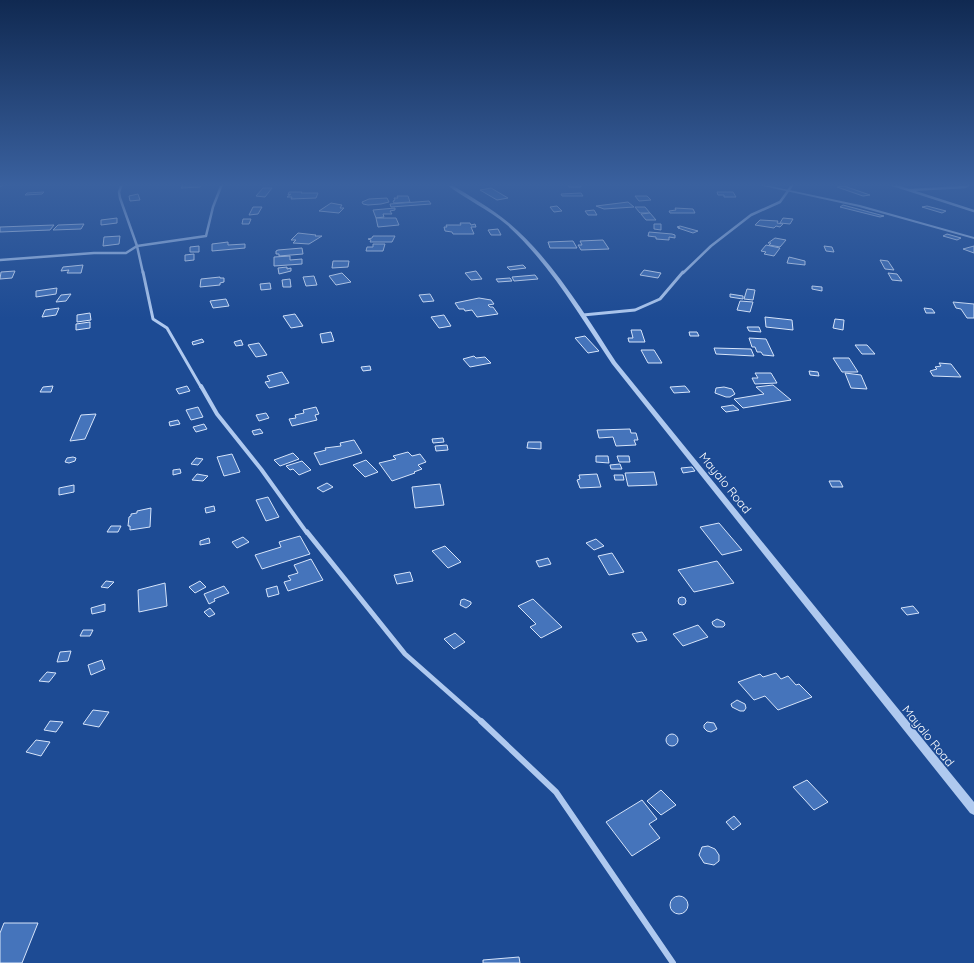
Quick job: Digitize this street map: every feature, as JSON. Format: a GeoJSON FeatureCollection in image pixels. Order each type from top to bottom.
{"type":"FeatureCollection","features":[{"type":"Feature","properties":{"kind":"street"},"geometry":{"type":"LineString","coordinates":[[131,229],[137,246],[153,319],[166,328],[217,414],[261,469],[307,533],[405,654],[470,710],[556,792],[673,963]]}},
{"type":"Feature","properties":{"kind":"street"},"geometry":{"type":"LineString","coordinates":[[0,260],[94,253],[126,253],[137,246],[206,236],[208,229]]}},
{"type":"Feature","properties":{"kind":"street","name":"Mayalo Road"},"geometry":{"type":"LineString","coordinates":[[513,229],[531,246],[583,315],[614,363],[974,810]]}},
{"type":"Feature","properties":{"kind":"street"},"geometry":{"type":"LineString","coordinates":[[583,315],[634,310],[660,299],[688,268],[711,246],[733,229]]}},
{"type":"Feature","properties":{"kind":"street"},"geometry":{"type":"LineString","coordinates":[[942,229],[974,238]]}},
{"type":"Feature","properties":{"kind":"building"},"geometry":{"type":"Polygon","coordinates":[[[0,229],[51,229],[50,230],[0,232],[0,229]]]}},
{"type":"Feature","properties":{"kind":"building"},"geometry":{"type":"Polygon","coordinates":[[[54,229],[81,229],[81,229],[53,230],[54,229]]]}},
{"type":"Feature","properties":{"kind":"building"},"geometry":{"type":"Polygon","coordinates":[[[444,229],[472,229],[474,234],[453,234],[452,232],[445,231],[444,229]]]}},
{"type":"Feature","properties":{"kind":"building"},"geometry":{"type":"Polygon","coordinates":[[[498,229],[501,235],[491,235],[488,230],[498,229]]]}},
{"type":"Feature","properties":{"kind":"building"},"geometry":{"type":"Polygon","coordinates":[[[681,229],[698,231],[693,233],[681,229]]]}},
{"type":"Feature","properties":{"kind":"building"},"geometry":{"type":"Polygon","coordinates":[[[649,232],[672,234],[675,235],[675,238],[669,237],[669,240],[656,239],[656,237],[648,236],[649,232]]]}},
{"type":"Feature","properties":{"kind":"building"},"geometry":{"type":"Polygon","coordinates":[[[298,233],[322,236],[309,244],[293,243],[296,240],[291,240],[298,233]]]}},
{"type":"Feature","properties":{"kind":"building"},"geometry":{"type":"Polygon","coordinates":[[[947,234],[961,238],[957,240],[943,236],[947,234]]]}},
{"type":"Feature","properties":{"kind":"building"},"geometry":{"type":"Polygon","coordinates":[[[120,236],[119,244],[103,246],[104,237],[120,236]]]}},
{"type":"Feature","properties":{"kind":"building"},"geometry":{"type":"Polygon","coordinates":[[[373,236],[395,236],[392,242],[370,242],[371,240],[368,239],[372,238],[373,236]]]}},
{"type":"Feature","properties":{"kind":"building"},"geometry":{"type":"Polygon","coordinates":[[[775,238],[786,240],[780,247],[769,245],[771,243],[768,243],[775,238]]]}},
{"type":"Feature","properties":{"kind":"building"},"geometry":{"type":"Polygon","coordinates":[[[603,240],[609,249],[581,250],[578,245],[582,245],[580,241],[603,240]]]}},
{"type":"Feature","properties":{"kind":"building"},"geometry":{"type":"Polygon","coordinates":[[[573,241],[577,248],[550,248],[548,242],[573,241]]]}},
{"type":"Feature","properties":{"kind":"building"},"geometry":{"type":"Polygon","coordinates":[[[228,242],[228,245],[245,244],[245,248],[212,251],[212,244],[228,242]]]}},
{"type":"Feature","properties":{"kind":"building"},"geometry":{"type":"Polygon","coordinates":[[[373,244],[385,244],[383,251],[366,251],[367,247],[373,247],[373,244]]]}},
{"type":"Feature","properties":{"kind":"building"},"geometry":{"type":"Polygon","coordinates":[[[766,245],[780,248],[774,256],[764,254],[766,252],[761,251],[766,245]]]}},
{"type":"Feature","properties":{"kind":"building"},"geometry":{"type":"Polygon","coordinates":[[[199,246],[199,252],[190,252],[190,247],[199,246]]]}},
{"type":"Feature","properties":{"kind":"building"},"geometry":{"type":"Polygon","coordinates":[[[824,246],[832,247],[834,252],[826,251],[824,246]]]}},
{"type":"Feature","properties":{"kind":"building"},"geometry":{"type":"Polygon","coordinates":[[[974,246],[974,253],[963,249],[974,246]]]}},
{"type":"Feature","properties":{"kind":"building"},"geometry":{"type":"Polygon","coordinates":[[[302,248],[303,254],[279,256],[279,254],[276,254],[276,251],[278,250],[302,248]]]}},
{"type":"Feature","properties":{"kind":"building"},"geometry":{"type":"Polygon","coordinates":[[[194,254],[194,260],[185,261],[185,255],[194,254]]]}},
{"type":"Feature","properties":{"kind":"building"},"geometry":{"type":"Polygon","coordinates":[[[290,256],[290,260],[302,259],[302,264],[274,266],[274,257],[290,256]]]}},
{"type":"Feature","properties":{"kind":"building"},"geometry":{"type":"Polygon","coordinates":[[[789,257],[805,261],[805,265],[787,263],[789,257]]]}},
{"type":"Feature","properties":{"kind":"building"},"geometry":{"type":"Polygon","coordinates":[[[880,260],[888,261],[894,270],[885,269],[880,260]]]}},
{"type":"Feature","properties":{"kind":"building"},"geometry":{"type":"Polygon","coordinates":[[[333,261],[349,261],[348,267],[332,268],[333,261]]]}},
{"type":"Feature","properties":{"kind":"building"},"geometry":{"type":"Polygon","coordinates":[[[83,265],[81,273],[67,273],[69,270],[61,271],[63,267],[83,265]]]}},
{"type":"Feature","properties":{"kind":"building"},"geometry":{"type":"Polygon","coordinates":[[[523,265],[526,268],[510,270],[507,267],[523,265]]]}},
{"type":"Feature","properties":{"kind":"building"},"geometry":{"type":"Polygon","coordinates":[[[287,267],[287,269],[291,268],[291,271],[279,274],[278,268],[287,267]]]}},
{"type":"Feature","properties":{"kind":"building"},"geometry":{"type":"Polygon","coordinates":[[[644,270],[661,273],[658,278],[640,275],[644,270]]]}},
{"type":"Feature","properties":{"kind":"building"},"geometry":{"type":"Polygon","coordinates":[[[15,271],[12,278],[0,279],[1,272],[15,271]]]}},
{"type":"Feature","properties":{"kind":"building"},"geometry":{"type":"Polygon","coordinates":[[[476,271],[482,279],[471,280],[465,273],[476,271]]]}},
{"type":"Feature","properties":{"kind":"building"},"geometry":{"type":"Polygon","coordinates":[[[342,273],[351,282],[336,285],[329,276],[342,273]]]}},
{"type":"Feature","properties":{"kind":"building"},"geometry":{"type":"Polygon","coordinates":[[[888,273],[897,274],[902,281],[892,280],[888,273]]]}},
{"type":"Feature","properties":{"kind":"building"},"geometry":{"type":"Polygon","coordinates":[[[535,275],[538,279],[514,281],[512,277],[535,275]]]}},
{"type":"Feature","properties":{"kind":"building"},"geometry":{"type":"Polygon","coordinates":[[[314,276],[317,285],[306,286],[303,277],[314,276]]]}},
{"type":"Feature","properties":{"kind":"building"},"geometry":{"type":"Polygon","coordinates":[[[224,278],[224,282],[220,283],[220,285],[200,287],[201,279],[224,278]]]}},
{"type":"Feature","properties":{"kind":"building"},"geometry":{"type":"Polygon","coordinates":[[[510,278],[512,281],[498,282],[496,279],[510,278]]]}},
{"type":"Feature","properties":{"kind":"building"},"geometry":{"type":"Polygon","coordinates":[[[290,279],[291,287],[283,287],[282,280],[290,279]]]}},
{"type":"Feature","properties":{"kind":"building"},"geometry":{"type":"Polygon","coordinates":[[[270,283],[271,289],[261,290],[260,284],[270,283]]]}},
{"type":"Feature","properties":{"kind":"building"},"geometry":{"type":"Polygon","coordinates":[[[812,286],[822,287],[822,291],[812,289],[812,286]]]}},
{"type":"Feature","properties":{"kind":"building"},"geometry":{"type":"Polygon","coordinates":[[[57,288],[56,294],[36,297],[36,291],[57,288]]]}},
{"type":"Feature","properties":{"kind":"building"},"geometry":{"type":"Polygon","coordinates":[[[747,289],[755,290],[753,300],[744,299],[747,289]]]}},
{"type":"Feature","properties":{"kind":"building"},"geometry":{"type":"Polygon","coordinates":[[[71,294],[66,301],[56,302],[61,295],[71,294]]]}},
{"type":"Feature","properties":{"kind":"building"},"geometry":{"type":"Polygon","coordinates":[[[430,294],[434,301],[423,302],[419,295],[430,294]]]}},
{"type":"Feature","properties":{"kind":"building"},"geometry":{"type":"Polygon","coordinates":[[[730,294],[743,296],[743,299],[730,297],[730,294]]]}},
{"type":"Feature","properties":{"kind":"building"},"geometry":{"type":"Polygon","coordinates":[[[479,298],[491,300],[494,304],[488,305],[493,307],[498,314],[477,317],[472,310],[465,311],[464,309],[459,309],[455,303],[479,298]]]}},
{"type":"Feature","properties":{"kind":"building"},"geometry":{"type":"Polygon","coordinates":[[[226,299],[229,306],[213,308],[210,301],[226,299]]]}},
{"type":"Feature","properties":{"kind":"building"},"geometry":{"type":"Polygon","coordinates":[[[740,301],[753,302],[750,312],[737,310],[740,301]]]}},
{"type":"Feature","properties":{"kind":"building"},"geometry":{"type":"Polygon","coordinates":[[[953,302],[974,304],[974,318],[967,318],[961,309],[956,308],[953,302]]]}},
{"type":"Feature","properties":{"kind":"building"},"geometry":{"type":"Polygon","coordinates":[[[59,308],[56,315],[42,317],[45,310],[59,308]]]}},
{"type":"Feature","properties":{"kind":"building"},"geometry":{"type":"Polygon","coordinates":[[[924,308],[932,309],[935,313],[926,313],[924,308]]]}},
{"type":"Feature","properties":{"kind":"building"},"geometry":{"type":"Polygon","coordinates":[[[90,313],[91,320],[77,322],[77,315],[90,313]]]}},
{"type":"Feature","properties":{"kind":"building"},"geometry":{"type":"Polygon","coordinates":[[[295,314],[303,326],[291,328],[283,316],[295,314]]]}},
{"type":"Feature","properties":{"kind":"building"},"geometry":{"type":"Polygon","coordinates":[[[444,315],[451,326],[439,328],[431,317],[444,315]]]}},
{"type":"Feature","properties":{"kind":"building"},"geometry":{"type":"Polygon","coordinates":[[[765,317],[792,320],[793,330],[766,327],[765,317]]]}},
{"type":"Feature","properties":{"kind":"building"},"geometry":{"type":"Polygon","coordinates":[[[835,319],[844,320],[843,330],[833,328],[835,319]]]}},
{"type":"Feature","properties":{"kind":"building"},"geometry":{"type":"Polygon","coordinates":[[[90,322],[90,328],[76,330],[76,324],[90,322]]]}},
{"type":"Feature","properties":{"kind":"building"},"geometry":{"type":"Polygon","coordinates":[[[747,327],[759,327],[761,332],[749,331],[747,327]]]}},
{"type":"Feature","properties":{"kind":"building"},"geometry":{"type":"Polygon","coordinates":[[[631,330],[641,330],[645,342],[629,342],[628,338],[633,338],[631,330]]]}},
{"type":"Feature","properties":{"kind":"building"},"geometry":{"type":"Polygon","coordinates":[[[331,332],[334,341],[322,343],[320,334],[331,332]]]}},
{"type":"Feature","properties":{"kind":"building"},"geometry":{"type":"Polygon","coordinates":[[[689,332],[697,332],[699,336],[690,336],[689,332]]]}},
{"type":"Feature","properties":{"kind":"building"},"geometry":{"type":"Polygon","coordinates":[[[585,336],[599,351],[588,353],[575,338],[585,336]]]}},
{"type":"Feature","properties":{"kind":"building"},"geometry":{"type":"Polygon","coordinates":[[[749,338],[766,339],[774,356],[763,355],[761,352],[757,352],[755,347],[752,347],[749,338]]]}},
{"type":"Feature","properties":{"kind":"building"},"geometry":{"type":"Polygon","coordinates":[[[202,339],[204,342],[193,345],[192,342],[202,339]]]}},
{"type":"Feature","properties":{"kind":"building"},"geometry":{"type":"Polygon","coordinates":[[[241,340],[243,345],[236,346],[234,342],[241,340]]]}},
{"type":"Feature","properties":{"kind":"building"},"geometry":{"type":"Polygon","coordinates":[[[259,343],[267,355],[256,357],[248,345],[259,343]]]}},
{"type":"Feature","properties":{"kind":"building"},"geometry":{"type":"Polygon","coordinates":[[[855,345],[867,345],[875,354],[862,354],[855,345]]]}},
{"type":"Feature","properties":{"kind":"building"},"geometry":{"type":"Polygon","coordinates":[[[714,348],[751,349],[754,356],[716,354],[714,348]]]}},
{"type":"Feature","properties":{"kind":"building"},"geometry":{"type":"Polygon","coordinates":[[[641,350],[654,350],[662,363],[648,363],[641,350]]]}},
{"type":"Feature","properties":{"kind":"building"},"geometry":{"type":"Polygon","coordinates":[[[474,356],[476,358],[485,357],[491,363],[470,367],[463,359],[474,356]]]}},
{"type":"Feature","properties":{"kind":"building"},"geometry":{"type":"Polygon","coordinates":[[[833,358],[849,358],[858,372],[842,372],[833,358]]]}},
{"type":"Feature","properties":{"kind":"building"},"geometry":{"type":"Polygon","coordinates":[[[939,363],[951,364],[961,377],[933,376],[930,371],[937,369],[935,367],[941,366],[939,363]]]}},
{"type":"Feature","properties":{"kind":"building"},"geometry":{"type":"Polygon","coordinates":[[[370,366],[371,370],[363,371],[361,367],[370,366]]]}},
{"type":"Feature","properties":{"kind":"building"},"geometry":{"type":"Polygon","coordinates":[[[809,371],[818,372],[819,376],[810,375],[809,371]]]}},
{"type":"Feature","properties":{"kind":"building"},"geometry":{"type":"Polygon","coordinates":[[[282,372],[289,383],[269,388],[265,382],[270,381],[267,376],[282,372]]]}},
{"type":"Feature","properties":{"kind":"building"},"geometry":{"type":"Polygon","coordinates":[[[755,373],[771,373],[777,383],[755,384],[752,378],[758,378],[755,373]]]}},
{"type":"Feature","properties":{"kind":"building"},"geometry":{"type":"Polygon","coordinates":[[[845,373],[861,375],[867,389],[851,388],[845,373]]]}},
{"type":"Feature","properties":{"kind":"building"},"geometry":{"type":"Polygon","coordinates":[[[773,385],[791,400],[743,408],[734,399],[764,394],[756,387],[773,385]]]}},
{"type":"Feature","properties":{"kind":"building"},"geometry":{"type":"Polygon","coordinates":[[[53,386],[51,392],[40,392],[43,387],[53,386]]]}},
{"type":"Feature","properties":{"kind":"building"},"geometry":{"type":"Polygon","coordinates":[[[187,386],[190,391],[179,394],[176,389],[187,386]]]}},
{"type":"Feature","properties":{"kind":"building"},"geometry":{"type":"Polygon","coordinates":[[[685,386],[690,392],[674,393],[670,387],[685,386]]]}},
{"type":"Feature","properties":{"kind":"building"},"geometry":{"type":"Polygon","coordinates":[[[724,387],[732,389],[735,394],[730,397],[726,397],[715,393],[716,388],[724,387]]]}},
{"type":"Feature","properties":{"kind":"building"},"geometry":{"type":"Polygon","coordinates":[[[733,405],[739,410],[726,412],[721,407],[733,405]]]}},
{"type":"Feature","properties":{"kind":"building"},"geometry":{"type":"Polygon","coordinates":[[[198,407],[203,417],[191,420],[186,410],[198,407]]]}},
{"type":"Feature","properties":{"kind":"building"},"geometry":{"type":"Polygon","coordinates":[[[316,407],[319,414],[315,415],[317,420],[292,426],[289,419],[296,418],[295,415],[304,413],[303,410],[316,407]]]}},
{"type":"Feature","properties":{"kind":"building"},"geometry":{"type":"Polygon","coordinates":[[[266,413],[269,418],[259,421],[256,415],[266,413]]]}},
{"type":"Feature","properties":{"kind":"building"},"geometry":{"type":"Polygon","coordinates":[[[96,414],[85,439],[70,441],[81,415],[96,414]]]}},
{"type":"Feature","properties":{"kind":"building"},"geometry":{"type":"Polygon","coordinates":[[[178,420],[180,424],[170,426],[169,422],[178,420]]]}},
{"type":"Feature","properties":{"kind":"building"},"geometry":{"type":"Polygon","coordinates":[[[204,424],[207,429],[196,432],[193,427],[204,424]]]}},
{"type":"Feature","properties":{"kind":"building"},"geometry":{"type":"Polygon","coordinates":[[[260,429],[263,433],[254,435],[252,431],[260,429]]]}},
{"type":"Feature","properties":{"kind":"building"},"geometry":{"type":"Polygon","coordinates":[[[630,429],[631,433],[636,433],[638,440],[634,440],[636,445],[616,446],[613,437],[599,438],[597,430],[630,429]]]}},
{"type":"Feature","properties":{"kind":"building"},"geometry":{"type":"Polygon","coordinates":[[[443,438],[444,442],[433,443],[432,439],[443,438]]]}},
{"type":"Feature","properties":{"kind":"building"},"geometry":{"type":"Polygon","coordinates":[[[354,440],[362,453],[320,465],[314,453],[326,450],[325,448],[341,446],[340,443],[354,440]]]}},
{"type":"Feature","properties":{"kind":"building"},"geometry":{"type":"Polygon","coordinates":[[[528,442],[541,442],[541,449],[527,448],[528,442]]]}},
{"type":"Feature","properties":{"kind":"building"},"geometry":{"type":"Polygon","coordinates":[[[447,445],[448,450],[436,451],[435,446],[447,445]]]}},
{"type":"Feature","properties":{"kind":"building"},"geometry":{"type":"Polygon","coordinates":[[[408,452],[412,456],[420,454],[426,462],[418,465],[422,469],[414,472],[415,473],[392,481],[379,463],[396,459],[393,456],[408,452]]]}},
{"type":"Feature","properties":{"kind":"building"},"geometry":{"type":"Polygon","coordinates":[[[293,453],[299,459],[280,466],[274,460],[293,453]]]}},
{"type":"Feature","properties":{"kind":"building"},"geometry":{"type":"Polygon","coordinates":[[[232,454],[240,472],[224,476],[217,457],[232,454]]]}},
{"type":"Feature","properties":{"kind":"building"},"geometry":{"type":"Polygon","coordinates":[[[596,456],[608,456],[609,463],[596,462],[596,456]]]}},
{"type":"Feature","properties":{"kind":"building"},"geometry":{"type":"Polygon","coordinates":[[[617,456],[629,456],[630,462],[619,462],[617,456]]]}},
{"type":"Feature","properties":{"kind":"building"},"geometry":{"type":"Polygon","coordinates":[[[67,458],[76,458],[75,461],[69,463],[65,462],[67,458]]]}},
{"type":"Feature","properties":{"kind":"building"},"geometry":{"type":"Polygon","coordinates":[[[196,458],[203,459],[198,465],[191,464],[196,458]]]}},
{"type":"Feature","properties":{"kind":"building"},"geometry":{"type":"Polygon","coordinates":[[[366,460],[378,472],[365,477],[353,465],[366,460]]]}},
{"type":"Feature","properties":{"kind":"building"},"geometry":{"type":"Polygon","coordinates":[[[302,461],[311,470],[299,475],[293,469],[290,470],[286,466],[302,461]]]}},
{"type":"Feature","properties":{"kind":"building"},"geometry":{"type":"Polygon","coordinates":[[[620,464],[622,469],[611,469],[610,465],[620,464]]]}},
{"type":"Feature","properties":{"kind":"building"},"geometry":{"type":"Polygon","coordinates":[[[692,467],[695,471],[683,473],[681,468],[692,467]]]}},
{"type":"Feature","properties":{"kind":"building"},"geometry":{"type":"Polygon","coordinates":[[[180,469],[181,473],[173,475],[173,470],[180,469]]]}},
{"type":"Feature","properties":{"kind":"building"},"geometry":{"type":"Polygon","coordinates":[[[654,472],[657,485],[628,486],[625,473],[654,472]]]}},
{"type":"Feature","properties":{"kind":"building"},"geometry":{"type":"Polygon","coordinates":[[[197,474],[208,476],[203,481],[192,480],[197,474]]]}},
{"type":"Feature","properties":{"kind":"building"},"geometry":{"type":"Polygon","coordinates":[[[597,474],[601,487],[580,488],[577,480],[580,479],[579,475],[597,474]]]}},
{"type":"Feature","properties":{"kind":"building"},"geometry":{"type":"Polygon","coordinates":[[[614,475],[623,475],[624,480],[615,480],[614,475]]]}},
{"type":"Feature","properties":{"kind":"building"},"geometry":{"type":"Polygon","coordinates":[[[829,481],[840,481],[843,487],[832,487],[829,481]]]}},
{"type":"Feature","properties":{"kind":"building"},"geometry":{"type":"Polygon","coordinates":[[[327,483],[333,487],[323,492],[317,488],[327,483]]]}},
{"type":"Feature","properties":{"kind":"building"},"geometry":{"type":"Polygon","coordinates":[[[440,484],[444,505],[415,508],[412,487],[440,484]]]}},
{"type":"Feature","properties":{"kind":"building"},"geometry":{"type":"Polygon","coordinates":[[[74,485],[74,492],[59,495],[59,488],[74,485]]]}},
{"type":"Feature","properties":{"kind":"building"},"geometry":{"type":"Polygon","coordinates":[[[268,497],[279,517],[266,521],[256,500],[268,497]]]}},
{"type":"Feature","properties":{"kind":"building"},"geometry":{"type":"Polygon","coordinates":[[[214,506],[215,511],[206,513],[205,508],[214,506]]]}},
{"type":"Feature","properties":{"kind":"building"},"geometry":{"type":"Polygon","coordinates":[[[151,508],[150,527],[130,530],[130,526],[128,526],[129,517],[131,514],[151,508]]]}},
{"type":"Feature","properties":{"kind":"building"},"geometry":{"type":"Polygon","coordinates":[[[719,523],[742,550],[722,555],[700,527],[719,523]]]}},
{"type":"Feature","properties":{"kind":"building"},"geometry":{"type":"Polygon","coordinates":[[[111,526],[121,526],[118,532],[107,532],[111,526]]]}},
{"type":"Feature","properties":{"kind":"building"},"geometry":{"type":"Polygon","coordinates":[[[300,536],[310,554],[262,569],[255,555],[281,547],[279,542],[300,536]]]}},
{"type":"Feature","properties":{"kind":"building"},"geometry":{"type":"Polygon","coordinates":[[[243,537],[249,542],[237,548],[232,542],[243,537]]]}},
{"type":"Feature","properties":{"kind":"building"},"geometry":{"type":"Polygon","coordinates":[[[209,538],[210,543],[200,545],[200,541],[209,538]]]}},
{"type":"Feature","properties":{"kind":"building"},"geometry":{"type":"Polygon","coordinates":[[[596,539],[604,546],[594,550],[586,543],[596,539]]]}},
{"type":"Feature","properties":{"kind":"building"},"geometry":{"type":"Polygon","coordinates":[[[445,546],[461,562],[448,568],[432,551],[445,546]]]}},
{"type":"Feature","properties":{"kind":"building"},"geometry":{"type":"Polygon","coordinates":[[[612,553],[624,572],[609,575],[598,556],[612,553]]]}},
{"type":"Feature","properties":{"kind":"building"},"geometry":{"type":"Polygon","coordinates":[[[548,558],[551,564],[539,567],[536,561],[548,558]]]}},
{"type":"Feature","properties":{"kind":"building"},"geometry":{"type":"Polygon","coordinates":[[[311,559],[323,580],[288,591],[284,582],[291,580],[288,576],[298,573],[294,565],[311,559]]]}},
{"type":"Feature","properties":{"kind":"building"},"geometry":{"type":"Polygon","coordinates":[[[717,561],[734,583],[694,592],[678,570],[717,561]]]}},
{"type":"Feature","properties":{"kind":"building"},"geometry":{"type":"Polygon","coordinates":[[[410,572],[413,581],[397,584],[394,575],[410,572]]]}},
{"type":"Feature","properties":{"kind":"building"},"geometry":{"type":"Polygon","coordinates":[[[106,581],[114,582],[108,588],[101,587],[106,581]]]}},
{"type":"Feature","properties":{"kind":"building"},"geometry":{"type":"Polygon","coordinates":[[[200,581],[206,587],[195,593],[189,587],[200,581]]]}},
{"type":"Feature","properties":{"kind":"building"},"geometry":{"type":"Polygon","coordinates":[[[165,583],[167,606],[139,612],[138,590],[165,583]]]}},
{"type":"Feature","properties":{"kind":"building"},"geometry":{"type":"Polygon","coordinates":[[[224,586],[229,593],[214,599],[215,601],[209,604],[204,594],[224,586]]]}},
{"type":"Feature","properties":{"kind":"building"},"geometry":{"type":"Polygon","coordinates":[[[277,586],[279,594],[268,597],[266,589],[277,586]]]}},
{"type":"Feature","properties":{"kind":"building"},"geometry":{"type":"Polygon","coordinates":[[[680,597],[684,597],[686,601],[684,605],[680,605],[678,603],[678,599],[680,597]]]}},
{"type":"Feature","properties":{"kind":"building"},"geometry":{"type":"Polygon","coordinates":[[[464,599],[471,602],[471,604],[466,608],[460,605],[461,600],[464,599]]]}},
{"type":"Feature","properties":{"kind":"building"},"geometry":{"type":"Polygon","coordinates":[[[533,599],[562,627],[541,638],[530,627],[536,624],[518,606],[533,599]]]}},
{"type":"Feature","properties":{"kind":"building"},"geometry":{"type":"Polygon","coordinates":[[[105,604],[105,611],[92,614],[91,608],[105,604]]]}},
{"type":"Feature","properties":{"kind":"building"},"geometry":{"type":"Polygon","coordinates":[[[913,606],[919,613],[907,615],[901,608],[913,606]]]}},
{"type":"Feature","properties":{"kind":"building"},"geometry":{"type":"Polygon","coordinates":[[[210,608],[215,614],[209,617],[204,612],[210,608]]]}},
{"type":"Feature","properties":{"kind":"building"},"geometry":{"type":"Polygon","coordinates":[[[717,619],[724,622],[725,625],[723,627],[716,627],[713,625],[712,622],[717,619]]]}},
{"type":"Feature","properties":{"kind":"building"},"geometry":{"type":"Polygon","coordinates":[[[698,625],[708,637],[683,646],[673,634],[698,625]]]}},
{"type":"Feature","properties":{"kind":"building"},"geometry":{"type":"Polygon","coordinates":[[[83,630],[93,630],[90,636],[80,636],[83,630]]]}},
{"type":"Feature","properties":{"kind":"building"},"geometry":{"type":"Polygon","coordinates":[[[642,632],[647,640],[637,642],[632,634],[642,632]]]}},
{"type":"Feature","properties":{"kind":"building"},"geometry":{"type":"Polygon","coordinates":[[[455,633],[465,642],[454,649],[444,639],[455,633]]]}},
{"type":"Feature","properties":{"kind":"building"},"geometry":{"type":"Polygon","coordinates":[[[71,651],[68,661],[57,662],[60,652],[71,651]]]}},
{"type":"Feature","properties":{"kind":"building"},"geometry":{"type":"Polygon","coordinates":[[[102,660],[105,669],[91,675],[88,665],[102,660]]]}},
{"type":"Feature","properties":{"kind":"building"},"geometry":{"type":"Polygon","coordinates":[[[47,672],[56,673],[49,682],[39,681],[47,672]]]}},
{"type":"Feature","properties":{"kind":"building"},"geometry":{"type":"Polygon","coordinates":[[[776,673],[781,679],[788,676],[796,685],[799,684],[812,697],[778,710],[765,696],[754,700],[738,682],[760,674],[763,677],[776,673]]]}},
{"type":"Feature","properties":{"kind":"building"},"geometry":{"type":"Polygon","coordinates":[[[737,700],[745,704],[746,708],[744,711],[740,711],[732,707],[731,704],[737,700]]]}},
{"type":"Feature","properties":{"kind":"building"},"geometry":{"type":"Polygon","coordinates":[[[93,710],[109,712],[99,727],[83,724],[93,710]]]}},
{"type":"Feature","properties":{"kind":"building"},"geometry":{"type":"Polygon","coordinates":[[[50,721],[63,722],[56,732],[44,730],[50,721]]]}},
{"type":"Feature","properties":{"kind":"building"},"geometry":{"type":"Polygon","coordinates":[[[707,722],[714,723],[717,729],[711,732],[707,731],[704,728],[704,725],[707,722]]]}},
{"type":"Feature","properties":{"kind":"building"},"geometry":{"type":"Polygon","coordinates":[[[672,734],[676,736],[678,740],[676,744],[672,746],[668,744],[666,740],[668,736],[672,734]]]}},
{"type":"Feature","properties":{"kind":"building"},"geometry":{"type":"Polygon","coordinates":[[[36,740],[50,742],[41,756],[26,752],[36,740]]]}},
{"type":"Feature","properties":{"kind":"building"},"geometry":{"type":"Polygon","coordinates":[[[807,780],[828,802],[814,810],[793,787],[807,780]]]}},
{"type":"Feature","properties":{"kind":"building"},"geometry":{"type":"Polygon","coordinates":[[[661,790],[676,805],[661,815],[647,801],[661,790]]]}},
{"type":"Feature","properties":{"kind":"building"},"geometry":{"type":"Polygon","coordinates":[[[642,800],[657,819],[649,824],[660,838],[632,856],[606,822],[642,800]]]}},
{"type":"Feature","properties":{"kind":"building"},"geometry":{"type":"Polygon","coordinates":[[[734,816],[741,824],[733,830],[726,822],[734,816]]]}},
{"type":"Feature","properties":{"kind":"building"},"geometry":{"type":"Polygon","coordinates":[[[708,846],[715,849],[719,855],[719,861],[714,865],[704,863],[699,855],[702,847],[708,846]]]}},
{"type":"Feature","properties":{"kind":"building"},"geometry":{"type":"Polygon","coordinates":[[[675,896],[683,896],[688,901],[686,912],[683,914],[675,914],[670,909],[670,901],[675,896]]]}},
{"type":"Feature","properties":{"kind":"building"},"geometry":{"type":"Polygon","coordinates":[[[4,923],[38,923],[22,963],[0,963],[0,933],[4,923]]]}},
{"type":"Feature","properties":{"kind":"building"},"geometry":{"type":"Polygon","coordinates":[[[519,957],[520,963],[483,963],[483,960],[519,957]]]}}]}
